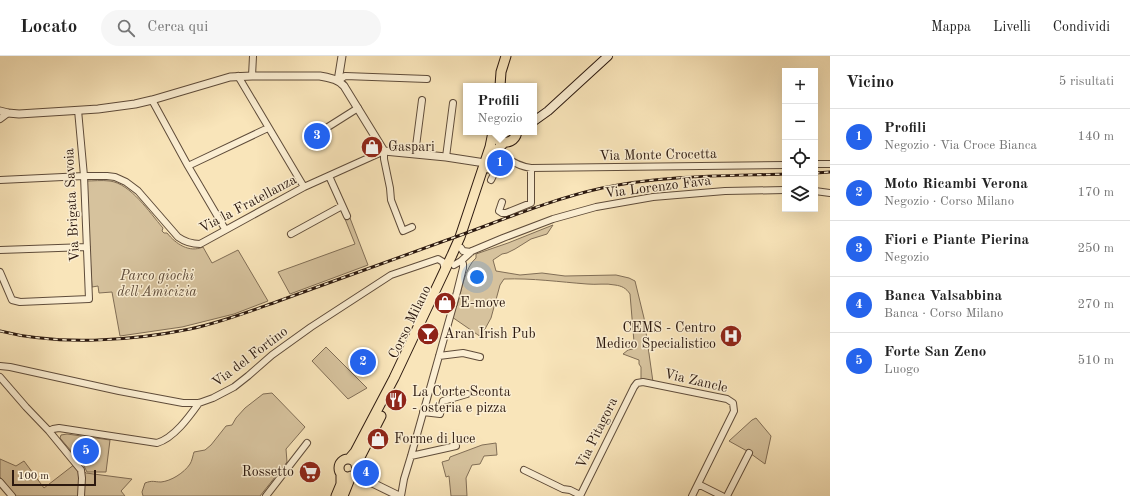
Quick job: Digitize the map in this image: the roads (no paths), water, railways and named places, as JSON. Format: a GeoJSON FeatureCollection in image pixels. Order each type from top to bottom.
{"type":"FeatureCollection","features":[{"type":"Feature","properties":{"kind":"main road"},"geometry":{"type":"LineString","coordinates":[[500,83],[501,72],[507,56]]}},
{"type":"Feature","properties":{"kind":"main road"},"geometry":{"type":"LineString","coordinates":[[505,83],[507,56]]}},
{"type":"Feature","properties":{"kind":"main road"},"geometry":{"type":"LineString","coordinates":[[537,119],[548,111],[608,56]]}},
{"type":"Feature","properties":{"kind":"main road"},"geometry":{"type":"LineString","coordinates":[[463,235],[493,135]]}},
{"type":"Feature","properties":{"kind":"main road"},"geometry":{"type":"LineString","coordinates":[[494,135],[500,141],[502,149]]}},
{"type":"Feature","properties":{"kind":"main road"},"geometry":{"type":"LineString","coordinates":[[463,235],[489,166],[508,142],[513,140],[517,135]]}},
{"type":"Feature","properties":{"kind":"main road","name":"Corso Milano"},"geometry":{"type":"LineString","coordinates":[[343,496],[461,248],[463,235]]}},
{"type":"Feature","properties":{"kind":"main road","name":"Corso Milano"},"geometry":{"type":"LineString","coordinates":[[349,459],[355,452],[453,265],[463,235]]}},
{"type":"Feature","properties":{"kind":"main road"},"geometry":{"type":"LineString","coordinates":[[336,496],[341,484],[339,467],[341,463],[344,460],[349,459],[354,461],[354,472],[345,476],[341,474]]}},
{"type":"Feature","properties":{"kind":"street"},"geometry":{"type":"LineString","coordinates":[[252,76],[253,56]]}},
{"type":"Feature","properties":{"kind":"street"},"geometry":{"type":"LineString","coordinates":[[338,81],[342,56]]}},
{"type":"Feature","properties":{"kind":"street"},"geometry":{"type":"LineString","coordinates":[[0,111],[19,114],[124,106],[152,100],[230,76],[320,76],[330,78],[338,81],[344,86],[384,151],[391,200],[403,231],[412,227]]}},
{"type":"Feature","properties":{"kind":"street"},"geometry":{"type":"LineString","coordinates":[[238,76],[304,187]]}},
{"type":"Feature","properties":{"kind":"street"},"geometry":{"type":"LineString","coordinates":[[338,81],[345,76],[427,79]]}},
{"type":"Feature","properties":{"kind":"street"},"geometry":{"type":"LineString","coordinates":[[152,100],[225,229]]}},
{"type":"Feature","properties":{"kind":"street"},"geometry":{"type":"LineString","coordinates":[[415,154],[422,100]]}},
{"type":"Feature","properties":{"kind":"street"},"geometry":{"type":"LineString","coordinates":[[446,157],[453,103]]}},
{"type":"Feature","properties":{"kind":"street"},"geometry":{"type":"LineString","coordinates":[[320,132],[358,108]]}},
{"type":"Feature","properties":{"kind":"street","name":"Via Brigata Savoia"},"geometry":{"type":"LineString","coordinates":[[0,272],[12,300],[20,302],[89,299],[84,176],[78,110]]}},
{"type":"Feature","properties":{"kind":"street"},"geometry":{"type":"LineString","coordinates":[[0,119],[8,113]]}},
{"type":"Feature","properties":{"kind":"street"},"geometry":{"type":"LineString","coordinates":[[188,166],[268,128]]}},
{"type":"Feature","properties":{"kind":"street"},"geometry":{"type":"LineString","coordinates":[[491,180],[501,158],[502,149]]}},
{"type":"Feature","properties":{"kind":"street","name":"Via Monte Crocetta"},"geometry":{"type":"LineString","coordinates":[[502,149],[519,164],[531,168],[782,165]]}},
{"type":"Feature","properties":{"kind":"street"},"geometry":{"type":"LineString","coordinates":[[384,151],[446,157],[485,163]]}},
{"type":"Feature","properties":{"kind":"street","name":"Via la Fratellanza"},"geometry":{"type":"LineString","coordinates":[[0,180],[84,176],[115,177],[126,182],[138,191],[173,232],[184,241],[191,244],[200,244],[304,187],[384,151]]}},
{"type":"Feature","properties":{"kind":"street"},"geometry":{"type":"LineString","coordinates":[[818,164],[830,164]]}},
{"type":"Feature","properties":{"kind":"street"},"geometry":{"type":"LineString","coordinates":[[502,202],[499,211],[502,213],[506,213],[531,203],[531,168]]}},
{"type":"Feature","properties":{"kind":"street"},"geometry":{"type":"LineString","coordinates":[[329,176],[347,216]]}},
{"type":"Feature","properties":{"kind":"street","name":"Via Lorenzo Fava"},"geometry":{"type":"LineString","coordinates":[[453,265],[470,252],[504,238],[553,219],[596,207],[653,197],[725,191],[782,190]]}},
{"type":"Feature","properties":{"kind":"street"},"geometry":{"type":"LineString","coordinates":[[818,191],[830,193]]}},
{"type":"Feature","properties":{"kind":"street"},"geometry":{"type":"LineString","coordinates":[[292,234],[342,206]]}},
{"type":"Feature","properties":{"kind":"street"},"geometry":{"type":"LineString","coordinates":[[0,250],[87,247]]}},
{"type":"Feature","properties":{"kind":"street"},"geometry":{"type":"LineString","coordinates":[[461,248],[463,251],[470,252]]}},
{"type":"Feature","properties":{"kind":"street","name":"Via del Fortino"},"geometry":{"type":"LineString","coordinates":[[0,366],[10,366],[119,391],[183,403],[199,403],[213,398],[234,387],[272,355],[311,326],[391,275],[438,259],[453,265]]}},
{"type":"Feature","properties":{"kind":"street"},"geometry":{"type":"LineString","coordinates":[[354,472],[400,496],[410,456],[463,272],[463,264],[453,265]]}},
{"type":"Feature","properties":{"kind":"street"},"geometry":{"type":"LineString","coordinates":[[439,356],[463,354],[480,357]]}},
{"type":"Feature","properties":{"kind":"street"},"geometry":{"type":"LineString","coordinates":[[0,377],[80,470],[82,478],[81,496]]}},
{"type":"Feature","properties":{"kind":"street","name":"Via Zancle"},"geometry":{"type":"LineString","coordinates":[[637,383],[643,382],[727,399],[733,403],[734,411],[693,496]]}},
{"type":"Feature","properties":{"kind":"street","name":"Via Pitagora"},"geometry":{"type":"LineString","coordinates":[[524,470],[563,489],[570,490],[580,495],[637,383]]}},
{"type":"Feature","properties":{"kind":"street"},"geometry":{"type":"LineString","coordinates":[[423,412],[440,414],[444,401],[467,394]]}},
{"type":"Feature","properties":{"kind":"street"},"geometry":{"type":"LineString","coordinates":[[48,431],[59,428],[157,443],[164,441],[172,435],[199,403]]}},
{"type":"Feature","properties":{"kind":"street"},"geometry":{"type":"LineString","coordinates":[[266,496],[307,443]]}},
{"type":"Feature","properties":{"kind":"street"},"geometry":{"type":"LineString","coordinates":[[410,456],[456,446]]}},
{"type":"Feature","properties":{"kind":"street"},"geometry":{"type":"LineString","coordinates":[[727,496],[749,453]]}},
{"type":"Feature","properties":{"kind":"street"},"geometry":{"type":"LineString","coordinates":[[0,482],[12,496]]}},
{"type":"Feature","properties":{"kind":"street"},"geometry":{"type":"LineString","coordinates":[[698,484],[722,496]]}},
{"type":"Feature","properties":{"kind":"railway"},"geometry":{"type":"LineString","coordinates":[[818,173],[830,172]]}},
{"type":"Feature","properties":{"kind":"railway"},"geometry":{"type":"LineString","coordinates":[[0,331],[46,339],[95,340],[119,339],[190,329],[212,324],[244,313],[523,212],[582,193],[625,184],[670,178],[782,174]]}},
{"type":"Feature","properties":{"kind":"place","name":"Fiori e Piante Pierina"},"geometry":{"type":"Point","coordinates":[317,136]}},
{"type":"Feature","properties":{"kind":"place","name":"Gaspari"},"geometry":{"type":"Point","coordinates":[372,147]}},
{"type":"Feature","properties":{"kind":"place","name":"Profili"},"geometry":{"type":"Point","coordinates":[500,163]}},
{"type":"Feature","properties":{"kind":"place","name":"E-move"},"geometry":{"type":"Point","coordinates":[445,303]}},
{"type":"Feature","properties":{"kind":"place","name":"Aran Irish Pub"},"geometry":{"type":"Point","coordinates":[428,334]}},
{"type":"Feature","properties":{"kind":"place","name":"CEMS - Centro Medico Specialistico"},"geometry":{"type":"Point","coordinates":[731,336]}},
{"type":"Feature","properties":{"kind":"place","name":"Moto Ricambi Verona"},"geometry":{"type":"Point","coordinates":[363,362]}},
{"type":"Feature","properties":{"kind":"place","name":"La Corte Sconta - osteria e pizza"},"geometry":{"type":"Point","coordinates":[396,400]}},
{"type":"Feature","properties":{"kind":"place","name":"Forme di luce"},"geometry":{"type":"Point","coordinates":[378,439]}},
{"type":"Feature","properties":{"kind":"place","name":"Forte San Zeno"},"geometry":{"type":"Point","coordinates":[86,451]}},
{"type":"Feature","properties":{"kind":"place","name":"Rossetto"},"geometry":{"type":"Point","coordinates":[310,472]}},
{"type":"Feature","properties":{"kind":"place","name":"Banca Valsabbina"},"geometry":{"type":"Point","coordinates":[366,473]}},
{"type":"Feature","properties":{"kind":"park label","name":"Parco giochi dell'Amicizia"},"geometry":{"type":"Point","coordinates":[157,284]}}]}
